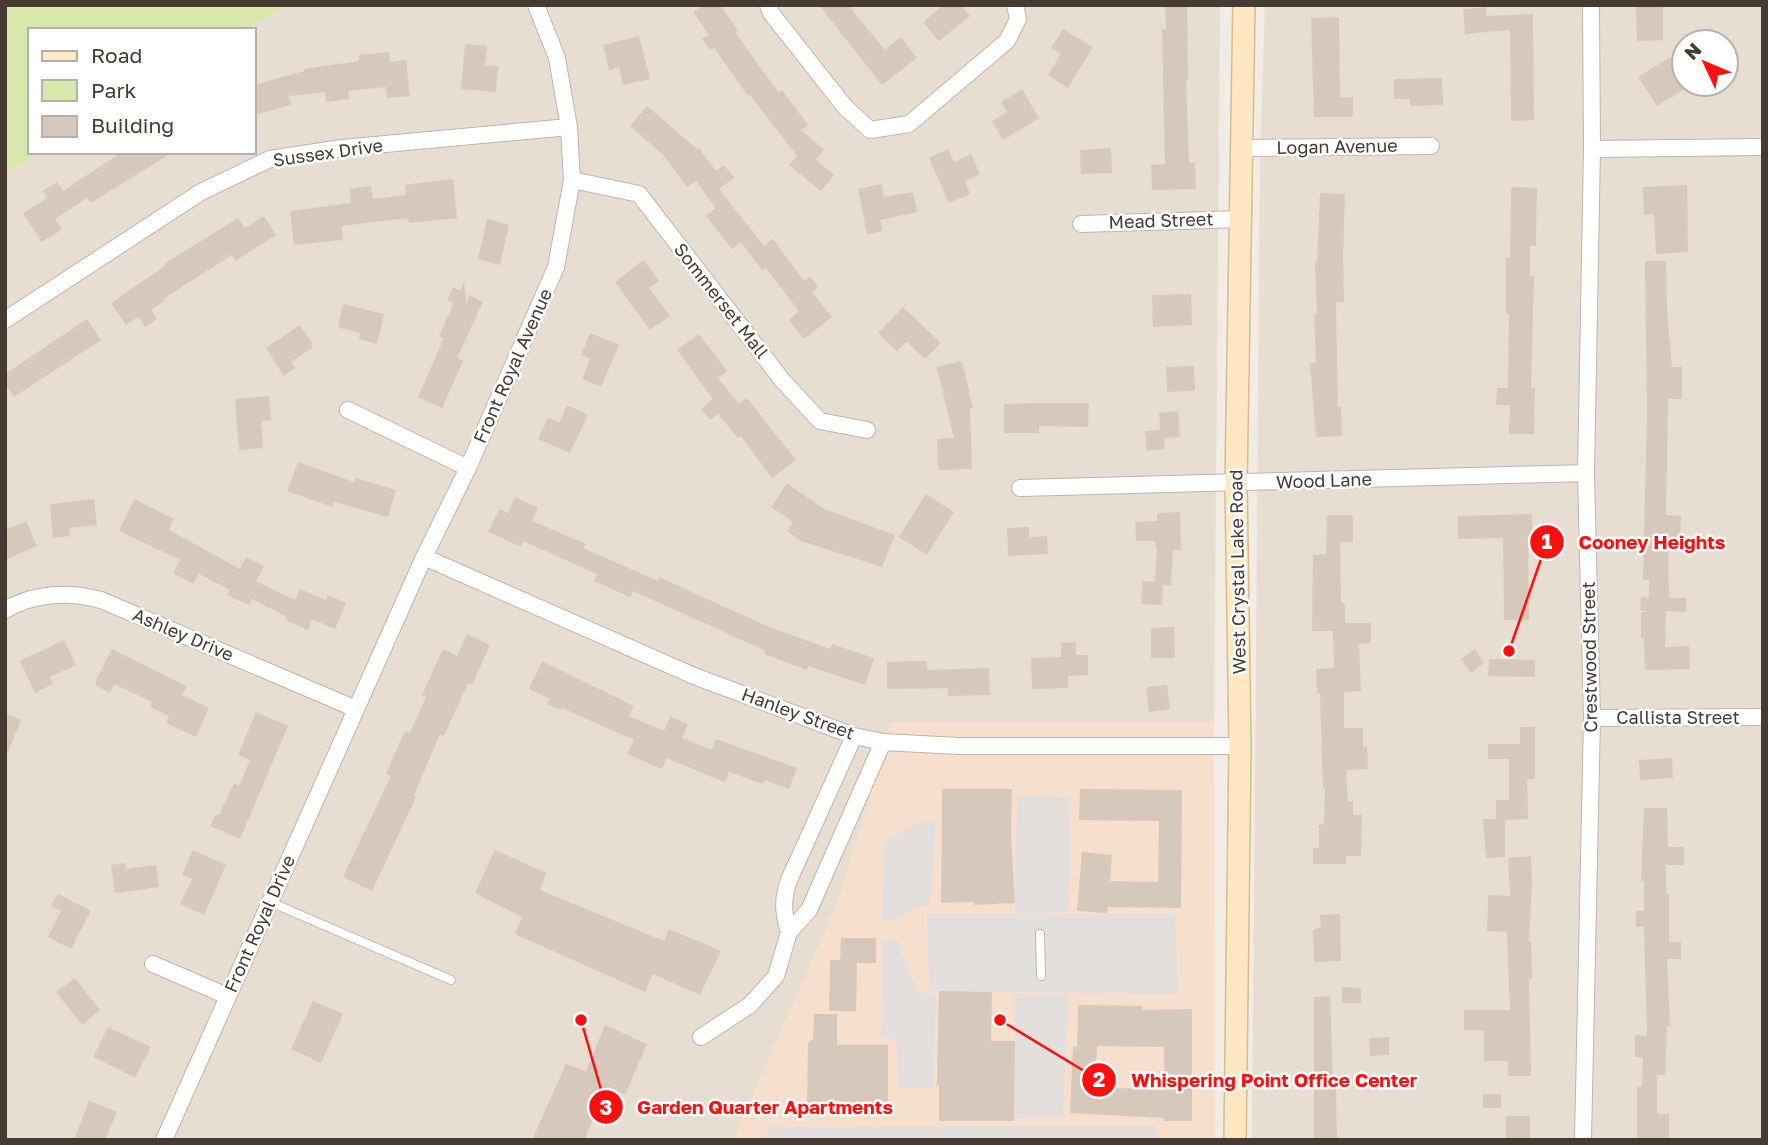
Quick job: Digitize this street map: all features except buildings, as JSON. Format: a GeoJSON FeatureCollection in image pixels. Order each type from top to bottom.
{"type":"FeatureCollection","features":[{"type":"Feature","properties":{"kind":"street","name":"Front Royal Avenue"},"geometry":{"type":"LineString","coordinates":[[356,709],[424,557],[468,468],[556,267],[572,180],[569,127],[557,58],[536,5]]}},
{"type":"Feature","properties":{"kind":"street"},"geometry":{"type":"LineString","coordinates":[[768,5],[771,13],[845,107],[870,130],[909,124],[1007,41],[1018,19],[1015,5]]}},
{"type":"Feature","properties":{"kind":"street","name":"West Crystal Lake Road"},"geometry":{"type":"LineString","coordinates":[[1235,1140],[1240,746],[1237,484],[1244,5]]}},
{"type":"Feature","properties":{"kind":"street","name":"Crestwood Street"},"geometry":{"type":"LineString","coordinates":[[1583,1140],[1592,718],[1586,473],[1592,149],[1591,5]]}},
{"type":"Feature","properties":{"kind":"street","name":"Sussex Drive"},"geometry":{"type":"LineString","coordinates":[[5,320],[201,192],[270,159],[342,148],[569,127]]}},
{"type":"Feature","properties":{"kind":"street","name":"Logan Avenue"},"geometry":{"type":"LineString","coordinates":[[1242,148],[1431,146]]}},
{"type":"Feature","properties":{"kind":"street"},"geometry":{"type":"LineString","coordinates":[[1592,149],[1763,147]]}},
{"type":"Feature","properties":{"kind":"street","name":"Sommerset Mall"},"geometry":{"type":"LineString","coordinates":[[572,180],[639,194],[782,380],[820,421],[867,430]]}},
{"type":"Feature","properties":{"kind":"street","name":"Mead Street"},"geometry":{"type":"LineString","coordinates":[[1081,224],[1241,219]]}},
{"type":"Feature","properties":{"kind":"street"},"geometry":{"type":"LineString","coordinates":[[348,410],[468,468]]}},
{"type":"Feature","properties":{"kind":"street","name":"Wood Lane"},"geometry":{"type":"LineString","coordinates":[[1020,488],[1586,473]]}},
{"type":"Feature","properties":{"kind":"street","name":"Hanley Street"},"geometry":{"type":"LineString","coordinates":[[424,557],[694,676],[854,736],[883,741],[959,746],[1240,746]]}},
{"type":"Feature","properties":{"kind":"street","name":"Ashley Drive"},"geometry":{"type":"LineString","coordinates":[[5,610],[27,600],[56,595],[85,596],[102,600],[356,709]]}},
{"type":"Feature","properties":{"kind":"street","name":"Front Royal Drive"},"geometry":{"type":"LineString","coordinates":[[164,1140],[356,709]]}},
{"type":"Feature","properties":{"kind":"street","name":"Callista Street"},"geometry":{"type":"LineString","coordinates":[[1592,718],[1763,717]]}},
{"type":"Feature","properties":{"kind":"street"},"geometry":{"type":"LineString","coordinates":[[789,932],[783,911],[783,897],[854,736]]}},
{"type":"Feature","properties":{"kind":"street"},"geometry":{"type":"LineString","coordinates":[[701,1037],[750,1005],[776,976],[789,932],[809,910],[883,741]]}},
{"type":"Feature","properties":{"kind":"street"},"geometry":{"type":"LineString","coordinates":[[153,964],[227,996]]}},
{"type":"Feature","properties":{"kind":"lane"},"geometry":{"type":"LineString","coordinates":[[270,902],[451,980]]}},
{"type":"Feature","properties":{"kind":"lane"},"geometry":{"type":"LineString","coordinates":[[1040,934],[1041,976]]}},
{"type":"Feature","properties":{"kind":"shaded area"},"geometry":{"type":"Polygon","coordinates":[[[291,5],[1220,5],[1214,722],[893,722],[838,901],[733,1140],[5,1140],[5,173],[37,154],[256,154],[256,28],[241,28],[291,5]]]}},
{"type":"Feature","properties":{"kind":"shaded area"},"geometry":{"type":"Polygon","coordinates":[[[1265,5],[1763,5],[1763,1140],[1252,1140],[1260,162],[1265,5]]]}},
{"type":"Feature","properties":{"kind":"shaded area"},"geometry":{"type":"Polygon","coordinates":[[[893,722],[1214,722],[1215,1140],[733,1140],[838,901],[893,722]]]}},
{"type":"Feature","properties":{"kind":"shaded area"},"geometry":{"type":"Polygon","coordinates":[[[1017,796],[1071,797],[1068,912],[1015,913],[1017,796]]]}},
{"type":"Feature","properties":{"kind":"shaded area"},"geometry":{"type":"Polygon","coordinates":[[[936,821],[930,905],[918,906],[895,921],[882,919],[885,842],[917,822],[936,821]]]}},
{"type":"Feature","properties":{"kind":"shaded area"},"geometry":{"type":"Polygon","coordinates":[[[927,914],[1175,914],[1178,994],[929,991],[927,914]]]}},
{"type":"Feature","properties":{"kind":"shaded area"},"geometry":{"type":"Polygon","coordinates":[[[896,940],[917,992],[936,995],[934,1087],[898,1088],[896,1039],[881,1038],[882,941],[896,940]]]}},
{"type":"Feature","properties":{"kind":"shaded area"},"geometry":{"type":"Polygon","coordinates":[[[1014,994],[1068,995],[1063,1117],[1015,1118],[1014,994]]]}},
{"type":"Feature","properties":{"kind":"shaded area"},"geometry":{"type":"Polygon","coordinates":[[[1154,1126],[1156,1140],[767,1140],[768,1127],[1154,1126]]]}},
{"type":"Feature","properties":{"kind":"green space"},"geometry":{"type":"Polygon","coordinates":[[[5,5],[291,5],[245,28],[28,28],[28,154],[37,154],[5,173],[5,5]]]}},
{"type":"Feature","properties":{"kind":"place","name":"Cooney Heights"},"geometry":{"type":"Point","coordinates":[1509,651]}},
{"type":"Feature","properties":{"kind":"place","name":"Garden Quarter Apartments"},"geometry":{"type":"Point","coordinates":[581,1020]}},
{"type":"Feature","properties":{"kind":"place","name":"Whispering Point Office Center"},"geometry":{"type":"Point","coordinates":[1000,1020]}}]}
